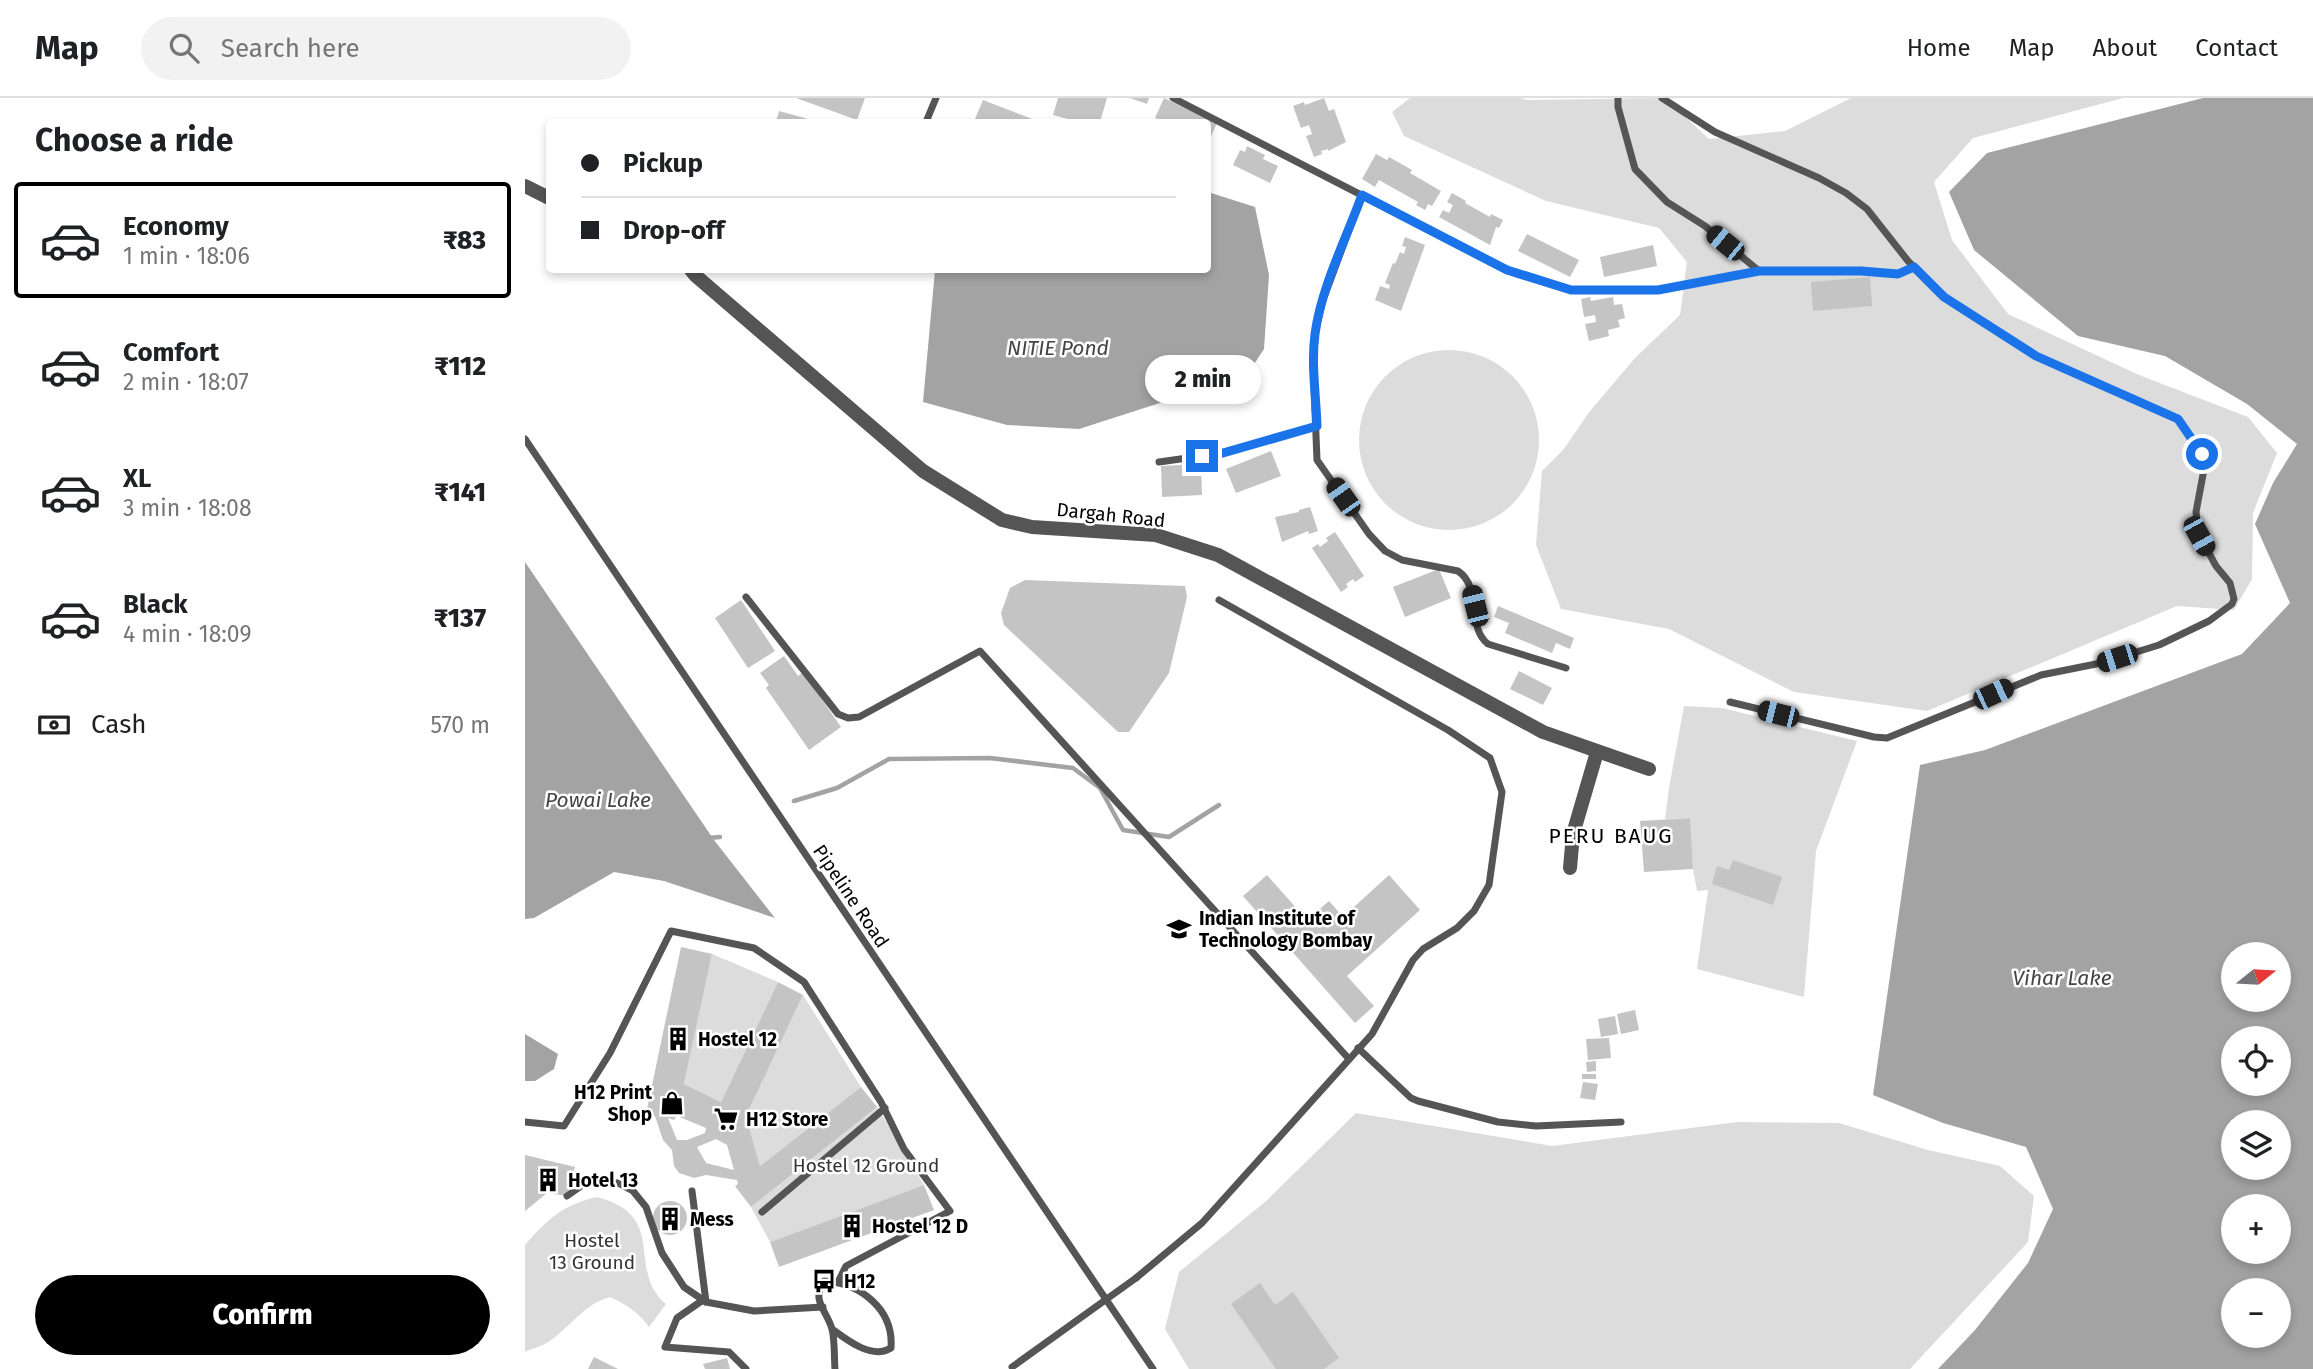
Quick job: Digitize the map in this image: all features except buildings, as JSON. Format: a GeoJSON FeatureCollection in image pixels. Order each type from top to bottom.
{"type":"FeatureCollection","features":[{"type":"Feature","properties":{"kind":"street"},"geometry":{"type":"LineString","coordinates":[[525,186],[546,196]]}},
{"type":"Feature","properties":{"kind":"street","name":"Dargah Road"},"geometry":{"type":"LineString","coordinates":[[694,273],[923,471],[1002,520],[1033,527],[1156,535],[1217,555],[1543,732],[1649,769]]}},
{"type":"Feature","properties":{"kind":"street"},"geometry":{"type":"LineString","coordinates":[[1570,868],[1573,834],[1597,752]]}},
{"type":"Feature","properties":{"kind":"lane"},"geometry":{"type":"LineString","coordinates":[[927,119],[936,98]]}},
{"type":"Feature","properties":{"kind":"lane"},"geometry":{"type":"LineString","coordinates":[[1173,98],[1507,270],[1571,290],[1658,290],[1759,271],[1861,271],[1898,274],[1914,267]]}},
{"type":"Feature","properties":{"kind":"lane"},"geometry":{"type":"LineString","coordinates":[[1618,98],[1635,169],[1667,202],[1705,226],[1759,271]]}},
{"type":"Feature","properties":{"kind":"lane"},"geometry":{"type":"LineString","coordinates":[[1662,98],[1715,132],[1819,178],[1846,193],[1867,209],[1914,267],[1944,297],[2036,356],[2178,419],[2202,454],[2205,464],[2196,512],[2199,536],[2216,566],[2230,583],[2234,599],[2232,604],[2209,621],[2159,645],[2101,663],[2041,675],[1887,738],[1730,702]]}},
{"type":"Feature","properties":{"kind":"lane"},"geometry":{"type":"LineString","coordinates":[[1362,195],[1323,300],[1315,333],[1313,362],[1317,460],[1369,534],[1385,551],[1402,560],[1458,571],[1465,576],[1470,585],[1482,639],[1488,644],[1566,668]]}},
{"type":"Feature","properties":{"kind":"lane"},"geometry":{"type":"LineString","coordinates":[[1159,462],[1223,453],[1317,426]]}},
{"type":"Feature","properties":{"kind":"lane","name":"Pipeline Road"},"geometry":{"type":"LineString","coordinates":[[525,439],[1153,1369]]}},
{"type":"Feature","properties":{"kind":"lane"},"geometry":{"type":"LineString","coordinates":[[746,597],[838,714],[848,718],[859,716],[980,651],[1349,1059]]}},
{"type":"Feature","properties":{"kind":"lane"},"geometry":{"type":"LineString","coordinates":[[1010,1368],[1136,1278],[1202,1223],[1372,1034],[1413,960],[1423,949],[1457,928],[1474,911],[1489,885],[1502,792],[1490,758],[1448,730],[1219,600]]}},
{"type":"Feature","properties":{"kind":"lane"},"geometry":{"type":"LineString","coordinates":[[525,1122],[564,1126],[610,1053],[671,931],[754,948],[804,982],[885,1108],[904,1149],[950,1211],[846,1266],[838,1282]]}},
{"type":"Feature","properties":{"kind":"lane"},"geometry":{"type":"LineString","coordinates":[[1358,1048],[1417,1101],[1498,1122],[1536,1126],[1621,1122]]}},
{"type":"Feature","properties":{"kind":"lane"},"geometry":{"type":"LineString","coordinates":[[762,1212],[885,1108]]}},
{"type":"Feature","properties":{"kind":"lane"},"geometry":{"type":"LineString","coordinates":[[567,1196],[587,1182],[618,1183],[633,1191],[646,1207],[662,1253],[684,1287],[704,1301],[754,1311],[823,1307]]}},
{"type":"Feature","properties":{"kind":"lane"},"geometry":{"type":"LineString","coordinates":[[692,1191],[704,1301]]}},
{"type":"Feature","properties":{"kind":"lane"},"geometry":{"type":"LineString","coordinates":[[832,1329],[872,1352],[885,1352],[891,1348],[892,1332],[876,1305],[866,1295],[838,1282],[824,1281],[818,1290],[818,1300],[832,1329],[835,1369]]}},
{"type":"Feature","properties":{"kind":"lane"},"geometry":{"type":"LineString","coordinates":[[704,1301],[677,1318],[665,1348],[729,1352],[746,1369]]}},
{"type":"Feature","properties":{"kind":"green space"},"geometry":{"type":"Polygon","coordinates":[[[1410,98],[1665,98],[1709,139],[1785,131],[1851,98],[2123,98],[1973,138],[1934,182],[1952,240],[2008,314],[2139,375],[2248,417],[2277,453],[2253,513],[2252,579],[2234,610],[2177,606],[1927,711],[1794,692],[1669,629],[1561,609],[1536,545],[1542,471],[1563,450],[1590,411],[1635,358],[1680,315],[1687,262],[1659,228],[1546,201],[1404,136],[1392,112],[1410,98]]]}},
{"type":"Feature","properties":{"kind":"green space"},"geometry":{"type":"Polygon","coordinates":[[[1449,350],[1483,357],[1513,376],[1532,406],[1539,440],[1532,474],[1513,504],[1483,523],[1449,530],[1415,523],[1385,504],[1366,474],[1359,440],[1366,406],[1385,376],[1415,357],[1449,350]]]}},
{"type":"Feature","properties":{"kind":"green space"},"geometry":{"type":"Polygon","coordinates":[[[1684,706],[1722,708],[1857,741],[1816,851],[1804,997],[1697,969],[1708,890],[1697,891],[1689,818],[1665,819],[1684,706]]]}},
{"type":"Feature","properties":{"kind":"green space"},"geometry":{"type":"Polygon","coordinates":[[[712,954],[778,982],[721,1102],[684,1084],[712,954]]]}},
{"type":"Feature","properties":{"kind":"green space","name":"Hostel 12 Ground"},"geometry":{"type":"Polygon","coordinates":[[[803,995],[861,1087],[760,1166],[746,1116],[803,995]]]}},
{"type":"Feature","properties":{"kind":"green space","name":"Hostel 12 Ground"},"geometry":{"type":"Polygon","coordinates":[[[877,1107],[924,1185],[770,1242],[751,1207],[877,1107]]]}},
{"type":"Feature","properties":{"kind":"green space"},"geometry":{"type":"Polygon","coordinates":[[[1356,1113],[1552,1146],[1737,1122],[1839,1123],[1928,1150],[2000,1166],[2034,1196],[2028,1242],[1910,1369],[1189,1369],[1165,1329],[1179,1272],[1265,1202],[1356,1113]]]}},
{"type":"Feature","properties":{"kind":"green space","name":"Hostel 13 Ground"},"geometry":{"type":"Polygon","coordinates":[[[597,1197],[619,1206],[633,1217],[644,1245],[648,1276],[654,1290],[666,1304],[649,1327],[632,1309],[610,1297],[601,1300],[548,1342],[525,1352],[525,1245],[557,1214],[574,1204],[597,1197]]]}},
{"type":"Feature","properties":{"kind":"water","name":"Vihar Lake"},"geometry":{"type":"Polygon","coordinates":[[[2203,98],[2313,98],[2313,1369],[1938,1369],[1975,1330],[2028,1263],[2053,1209],[2026,1147],[1943,1123],[1873,1095],[1920,765],[1985,750],[2242,654],[2290,603],[2255,524],[2273,483],[2297,444],[2247,404],[2165,356],[2078,336],[1974,250],[1949,192],[1987,153],[2203,98]]]}},
{"type":"Feature","properties":{"kind":"water","name":"NITIE Pond"},"geometry":{"type":"Polygon","coordinates":[[[1211,193],[1255,207],[1269,275],[1264,349],[1247,375],[1079,429],[1007,425],[923,402],[935,273],[1211,273],[1211,193]]]}},
{"type":"Feature","properties":{"kind":"water","name":"Powai Lake"},"geometry":{"type":"Polygon","coordinates":[[[525,562],[714,840],[775,918],[664,881],[614,872],[534,918],[525,919],[525,562]]]}},
{"type":"Feature","properties":{"kind":"water"},"geometry":{"type":"Polygon","coordinates":[[[525,1034],[558,1054],[554,1069],[535,1081],[525,1081],[525,1034]]]}},
{"type":"Feature","properties":{"kind":"waterway"},"geometry":{"type":"LineString","coordinates":[[794,801],[837,788],[889,759],[990,758],[1073,768],[1100,788],[1123,830],[1169,837],[1219,805]]}},
{"type":"Feature","properties":{"kind":"waterway"},"geometry":{"type":"LineString","coordinates":[[707,838],[720,837]]}},
{"type":"Feature","properties":{"kind":"place","name":"Indian Institute of Technology Bombay"},"geometry":{"type":"Point","coordinates":[1179,929]}},
{"type":"Feature","properties":{"kind":"place","name":"Hostel 12"},"geometry":{"type":"Point","coordinates":[678,1039]}},
{"type":"Feature","properties":{"kind":"place","name":"H12 Print Shop"},"geometry":{"type":"Point","coordinates":[672,1103]}},
{"type":"Feature","properties":{"kind":"place","name":"H12 Store"},"geometry":{"type":"Point","coordinates":[726,1119]}},
{"type":"Feature","properties":{"kind":"place","name":"Hotel 13"},"geometry":{"type":"Point","coordinates":[548,1180]}},
{"type":"Feature","properties":{"kind":"place","name":"Mess"},"geometry":{"type":"Point","coordinates":[670,1219]}},
{"type":"Feature","properties":{"kind":"place","name":"Hostel 12 D"},"geometry":{"type":"Point","coordinates":[852,1226]}},
{"type":"Feature","properties":{"kind":"place","name":"H12"},"geometry":{"type":"Point","coordinates":[824,1281]}},
{"type":"Feature","properties":{"kind":"district","name":"PERU BAUG"},"geometry":{"type":"Point","coordinates":[1611,836]}},
{"type":"Feature","properties":{"kind":"route"},"geometry":{"type":"LineString","coordinates":[[1202,456],[1223,453],[1317,426],[1313,362],[1315,333],[1323,300],[1362,195],[1507,270],[1571,290],[1658,290],[1759,271],[1861,271],[1898,274],[1914,267],[1944,297],[2036,356],[2178,419],[2202,454]]}}]}
